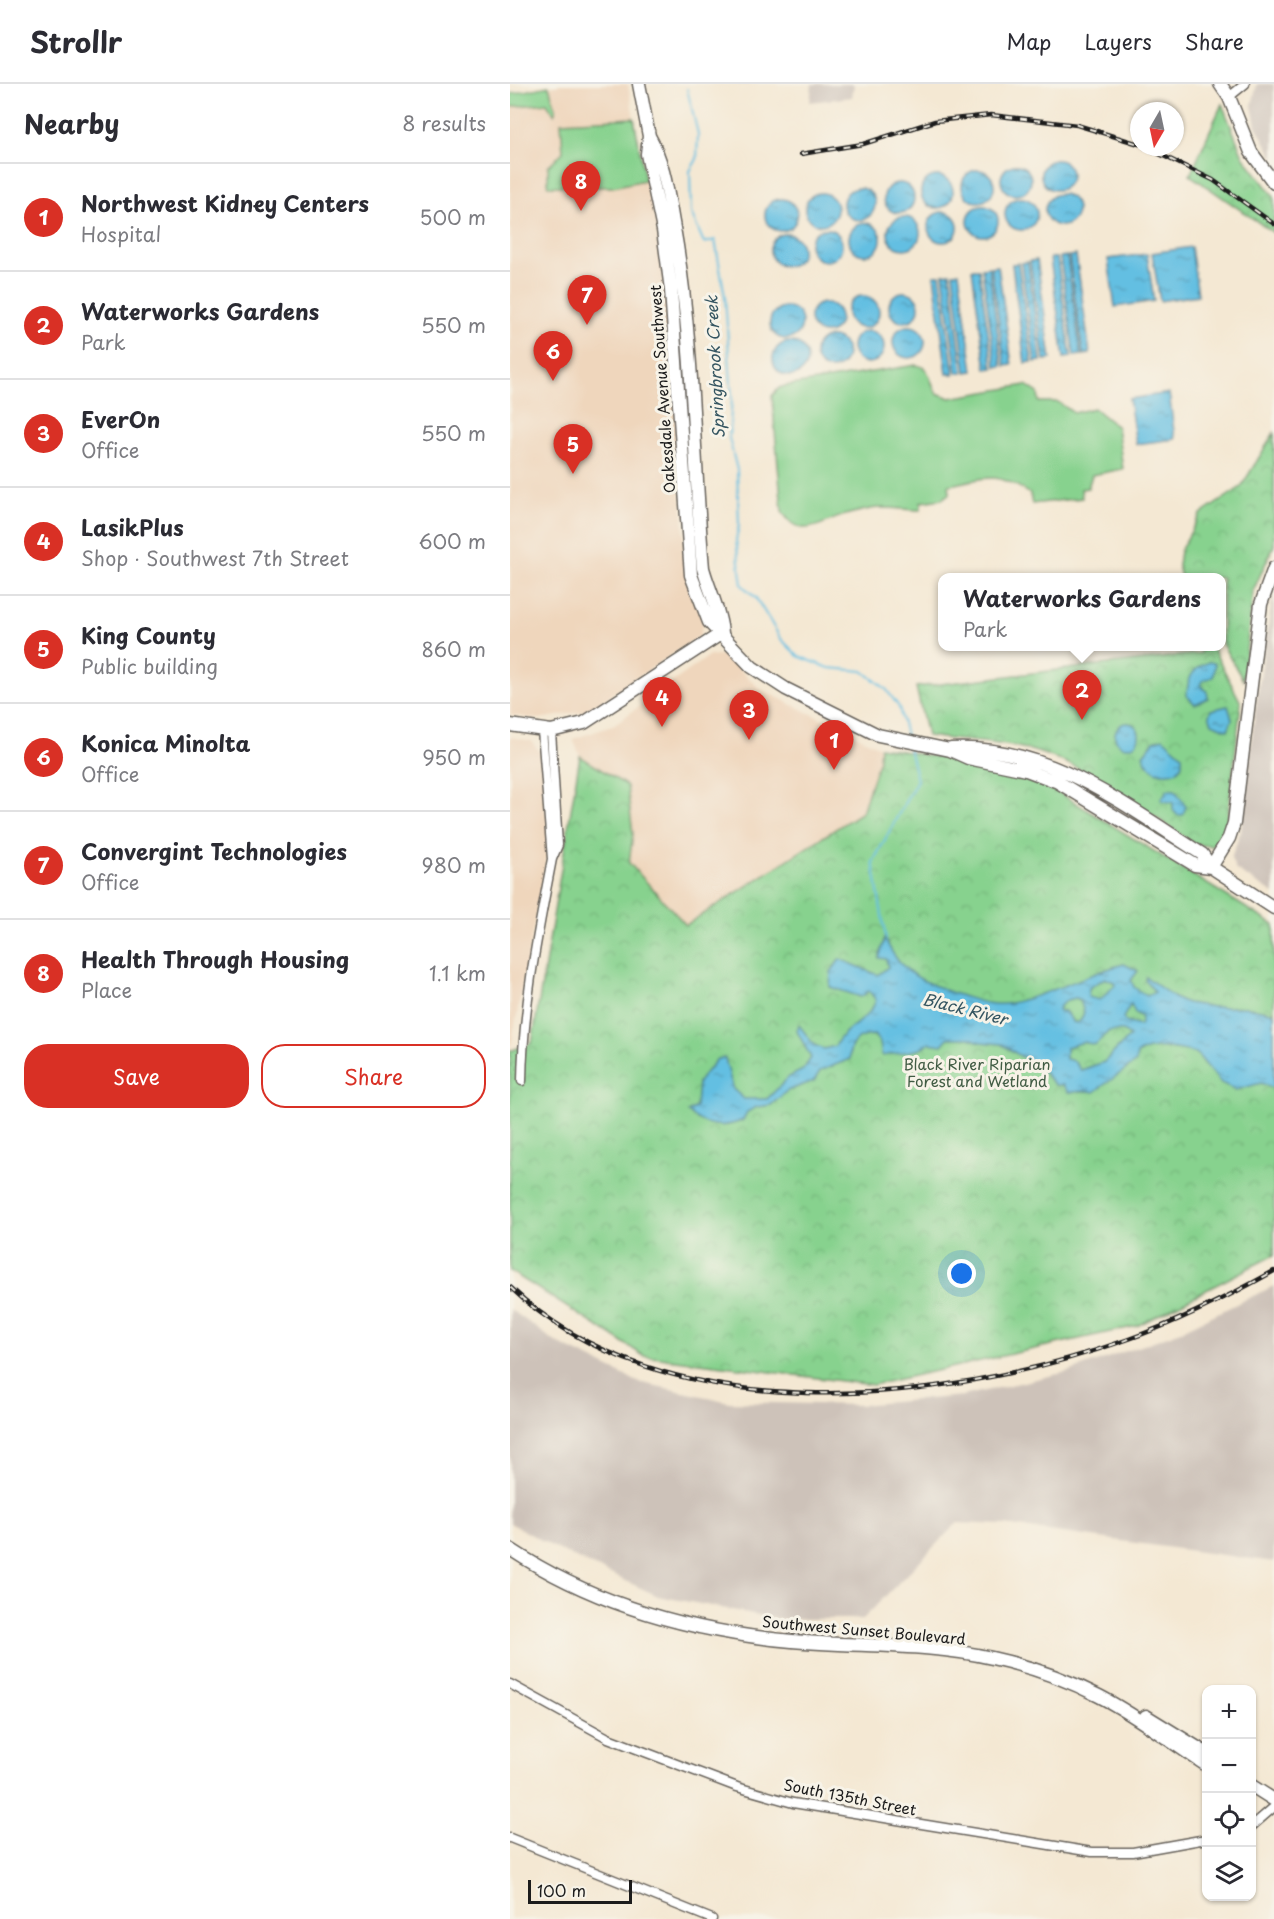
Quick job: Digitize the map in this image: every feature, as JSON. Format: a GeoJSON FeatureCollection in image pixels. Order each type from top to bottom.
{"type":"FeatureCollection","features":[{"type":"Feature","properties":{"kind":"street","name":"Oakesdale Avenue Southwest"},"geometry":{"type":"LineString","coordinates":[[639,84],[649,136],[647,154],[663,230],[672,302],[691,574],[709,622],[722,633],[736,652],[769,679],[878,735],[950,750],[968,758],[1026,770],[1058,782],[1194,865],[1211,867]]}},
{"type":"Feature","properties":{"kind":"street"},"geometry":{"type":"LineString","coordinates":[[1220,84],[1229,96],[1251,152],[1274,183]]}},
{"type":"Feature","properties":{"kind":"street"},"geometry":{"type":"LineString","coordinates":[[1229,96],[1245,84]]}},
{"type":"Feature","properties":{"kind":"street","name":"Oakesdale Avenue Southwest"},"geometry":{"type":"LineString","coordinates":[[649,136],[660,154],[684,299],[703,568],[711,596],[720,616],[722,633]]}},
{"type":"Feature","properties":{"kind":"street"},"geometry":{"type":"LineString","coordinates":[[672,219],[671,236],[678,293],[672,302]]}},
{"type":"Feature","properties":{"kind":"street"},"geometry":{"type":"LineString","coordinates":[[681,429],[689,443],[693,500],[698,511]]}},
{"type":"Feature","properties":{"kind":"street"},"geometry":{"type":"LineString","coordinates":[[1211,867],[1226,845],[1234,823],[1261,604],[1274,568]]}},
{"type":"Feature","properties":{"kind":"street"},"geometry":{"type":"LineString","coordinates":[[510,725],[546,731],[568,729],[599,715],[722,633]]}},
{"type":"Feature","properties":{"kind":"street"},"geometry":{"type":"LineString","coordinates":[[522,1081],[523,1045],[532,972],[552,859],[546,731]]}},
{"type":"Feature","properties":{"kind":"street"},"geometry":{"type":"LineString","coordinates":[[950,750],[970,748],[1047,763],[1081,778],[1202,854],[1211,867],[1274,908]]}},
{"type":"Feature","properties":{"kind":"street","name":"Southwest Sunset Boulevard"},"geometry":{"type":"LineString","coordinates":[[510,1540],[577,1579],[626,1600],[672,1615],[793,1635],[960,1646],[995,1652],[1034,1663],[1104,1691],[1202,1751]]}},
{"type":"Feature","properties":{"kind":"street","name":"Southwest Sunset Boulevard"},"geometry":{"type":"LineString","coordinates":[[510,1549],[570,1584],[671,1622],[772,1639],[962,1653],[1031,1669],[1100,1696],[1202,1762]]}},
{"type":"Feature","properties":{"kind":"street","name":"South 135th Street"},"geometry":{"type":"LineString","coordinates":[[510,1684],[608,1738],[737,1787],[793,1803],[1092,1852],[1133,1852],[1202,1840]]}},
{"type":"Feature","properties":{"kind":"street"},"geometry":{"type":"LineString","coordinates":[[1256,1789],[1274,1800]]}},
{"type":"Feature","properties":{"kind":"street"},"geometry":{"type":"LineString","coordinates":[[1256,1825],[1274,1807]]}},
{"type":"Feature","properties":{"kind":"street"},"geometry":{"type":"LineString","coordinates":[[510,1838],[712,1919]]}},
{"type":"Feature","properties":{"kind":"shaded area"},"geometry":{"type":"Polygon","coordinates":[[[560,84],[628,84],[634,118],[561,122],[563,152],[548,166],[548,186],[613,187],[645,180],[666,260],[686,562],[703,624],[700,635],[692,641],[587,711],[538,719],[510,715],[510,95],[560,84]]]}},
{"type":"Feature","properties":{"kind":"shaded area"},"geometry":{"type":"Polygon","coordinates":[[[812,84],[854,84],[852,97],[810,102],[812,84]]]}},
{"type":"Feature","properties":{"kind":"shaded area"},"geometry":{"type":"Polygon","coordinates":[[[1257,84],[1274,84],[1274,158],[1256,126],[1252,105],[1257,84]]]}},
{"type":"Feature","properties":{"kind":"shaded area"},"geometry":{"type":"Polygon","coordinates":[[[1274,589],[1274,894],[1236,870],[1231,858],[1241,831],[1256,704],[1274,589]]]}},
{"type":"Feature","properties":{"kind":"shaded area"},"geometry":{"type":"Polygon","coordinates":[[[721,655],[729,659],[760,689],[880,747],[879,759],[862,812],[686,926],[629,863],[633,834],[627,786],[580,756],[573,739],[612,726],[709,656],[721,655]]]}},
{"type":"Feature","properties":{"kind":"shaded area"},"geometry":{"type":"Polygon","coordinates":[[[510,737],[531,741],[541,753],[549,845],[510,1051],[510,737]]]}},
{"type":"Feature","properties":{"kind":"shaded area"},"geometry":{"type":"Polygon","coordinates":[[[1274,1286],[1274,1562],[1005,1525],[957,1523],[863,1619],[780,1619],[658,1596],[561,1551],[510,1523],[510,1309],[557,1343],[638,1382],[729,1402],[859,1405],[963,1396],[1071,1371],[1176,1333],[1274,1286]]]}},
{"type":"Feature","properties":{"kind":"green space"},"geometry":{"type":"Polygon","coordinates":[[[549,86],[556,110],[554,114],[547,103],[510,107],[510,94],[549,86]]]}},
{"type":"Feature","properties":{"kind":"green space"},"geometry":{"type":"Polygon","coordinates":[[[1222,104],[1243,156],[1274,197],[1274,233],[1190,175],[1222,104]]]}},
{"type":"Feature","properties":{"kind":"green space"},"geometry":{"type":"Polygon","coordinates":[[[634,118],[645,180],[613,187],[548,186],[548,166],[563,152],[561,122],[634,118]]]}},
{"type":"Feature","properties":{"kind":"green space"},"geometry":{"type":"Polygon","coordinates":[[[916,365],[928,372],[937,393],[950,398],[1026,385],[1038,393],[1039,402],[1058,402],[1074,413],[1094,408],[1117,427],[1123,469],[1092,475],[1088,488],[1081,489],[1082,498],[1032,504],[1030,494],[1018,486],[999,479],[982,478],[949,485],[950,493],[942,499],[921,502],[921,510],[876,508],[845,515],[810,528],[796,526],[782,511],[772,396],[779,388],[785,386],[916,365]]]}},
{"type":"Feature","properties":{"kind":"green space"},"geometry":{"type":"Polygon","coordinates":[[[1274,433],[1274,545],[1253,591],[1243,680],[1226,651],[1226,573],[1180,573],[1178,565],[1180,551],[1201,514],[1241,487],[1274,433]]]}},
{"type":"Feature","properties":{"kind":"green space"},"geometry":{"type":"Polygon","coordinates":[[[1201,651],[1214,651],[1241,703],[1227,824],[1219,840],[1213,846],[1196,845],[1120,792],[1058,759],[1024,748],[927,736],[916,687],[1201,653],[1201,651]]]}},
{"type":"Feature","properties":{"kind":"green space","name":"Black River Riparian Forest and Wetland"},"geometry":{"type":"Polygon","coordinates":[[[880,747],[1027,773],[1274,925],[1274,1255],[1137,1326],[873,1385],[644,1356],[510,1271],[510,1051],[532,1043],[580,756],[627,786],[633,834],[629,863],[686,925],[862,812],[879,759],[880,747]]]}},
{"type":"Feature","properties":{"kind":"water"},"geometry":{"type":"Polygon","coordinates":[[[1056,160],[1067,164],[1071,175],[1067,186],[1056,190],[1045,186],[1041,175],[1045,164],[1056,160]]]}},
{"type":"Feature","properties":{"kind":"water"},"geometry":{"type":"Polygon","coordinates":[[[1016,165],[1027,169],[1031,180],[1027,191],[1016,195],[1005,191],[1001,180],[1005,169],[1016,165]]]}},
{"type":"Feature","properties":{"kind":"water"},"geometry":{"type":"Polygon","coordinates":[[[978,170],[989,175],[994,186],[989,197],[978,202],[967,197],[962,186],[967,175],[978,170]]]}},
{"type":"Feature","properties":{"kind":"water"},"geometry":{"type":"Polygon","coordinates":[[[937,176],[948,181],[953,192],[948,203],[937,208],[926,203],[921,192],[926,181],[937,176]]]}},
{"type":"Feature","properties":{"kind":"water"},"geometry":{"type":"Polygon","coordinates":[[[899,183],[910,187],[914,198],[910,209],[899,213],[888,209],[884,198],[888,187],[899,183]]]}},
{"type":"Feature","properties":{"kind":"water"},"geometry":{"type":"Polygon","coordinates":[[[859,188],[870,193],[875,204],[870,215],[859,220],[848,215],[843,204],[848,193],[859,188]]]}},
{"type":"Feature","properties":{"kind":"water"},"geometry":{"type":"Polygon","coordinates":[[[821,193],[832,198],[837,209],[832,220],[821,225],[810,220],[805,209],[810,198],[821,193]]]}},
{"type":"Feature","properties":{"kind":"water"},"geometry":{"type":"Polygon","coordinates":[[[1061,194],[1072,199],[1077,210],[1072,221],[1061,226],[1050,221],[1045,210],[1050,199],[1061,194]]]}},
{"type":"Feature","properties":{"kind":"water"},"geometry":{"type":"Polygon","coordinates":[[[1021,198],[1032,203],[1037,214],[1032,225],[1021,230],[1010,225],[1005,214],[1010,203],[1021,198]]]}},
{"type":"Feature","properties":{"kind":"water"},"geometry":{"type":"Polygon","coordinates":[[[781,199],[792,204],[797,215],[792,226],[781,231],[770,226],[765,215],[770,204],[781,199]]]}},
{"type":"Feature","properties":{"kind":"water"},"geometry":{"type":"Polygon","coordinates":[[[983,206],[989,207],[997,215],[997,227],[989,235],[983,236],[977,235],[969,227],[968,221],[969,215],[977,207],[983,206]]]}},
{"type":"Feature","properties":{"kind":"water"},"geometry":{"type":"Polygon","coordinates":[[[943,212],[949,213],[957,221],[957,233],[949,241],[943,242],[937,241],[929,233],[928,227],[929,221],[937,213],[943,212]]]}},
{"type":"Feature","properties":{"kind":"water"},"geometry":{"type":"Polygon","coordinates":[[[904,217],[915,222],[920,233],[915,244],[904,249],[893,244],[888,233],[893,222],[904,217]]]}},
{"type":"Feature","properties":{"kind":"water"},"geometry":{"type":"Polygon","coordinates":[[[865,223],[876,228],[881,239],[876,250],[865,255],[854,250],[849,239],[854,228],[865,223]]]}},
{"type":"Feature","properties":{"kind":"water"},"geometry":{"type":"Polygon","coordinates":[[[826,229],[837,234],[842,245],[837,256],[826,261],[815,256],[810,245],[815,234],[826,229]]]}},
{"type":"Feature","properties":{"kind":"water"},"geometry":{"type":"Polygon","coordinates":[[[786,234],[797,239],[802,250],[797,261],[786,266],[775,261],[770,250],[775,239],[786,234]]]}},
{"type":"Feature","properties":{"kind":"water"},"geometry":{"type":"Polygon","coordinates":[[[1191,247],[1198,295],[1160,301],[1152,253],[1191,247]]]}},
{"type":"Feature","properties":{"kind":"water"},"geometry":{"type":"Polygon","coordinates":[[[1147,254],[1154,301],[1115,307],[1108,259],[1147,254]]]}},
{"type":"Feature","properties":{"kind":"water"},"geometry":{"type":"Polygon","coordinates":[[[1076,255],[1090,354],[1083,355],[1069,256],[1076,255]]]}},
{"type":"Feature","properties":{"kind":"water"},"geometry":{"type":"Polygon","coordinates":[[[1067,256],[1081,355],[1074,356],[1060,257],[1067,256]]]}},
{"type":"Feature","properties":{"kind":"water"},"geometry":{"type":"Polygon","coordinates":[[[1050,258],[1057,258],[1071,357],[1064,358],[1050,258]]]}},
{"type":"Feature","properties":{"kind":"water"},"geometry":{"type":"Polygon","coordinates":[[[1037,260],[1051,359],[1044,360],[1030,261],[1037,260]]]}},
{"type":"Feature","properties":{"kind":"water"},"geometry":{"type":"Polygon","coordinates":[[[1028,262],[1041,361],[1035,362],[1021,263],[1028,262]]]}},
{"type":"Feature","properties":{"kind":"water"},"geometry":{"type":"Polygon","coordinates":[[[1018,263],[1032,362],[1025,363],[1012,264],[1018,263]]]}},
{"type":"Feature","properties":{"kind":"water"},"geometry":{"type":"Polygon","coordinates":[[[998,266],[1012,365],[1005,366],[991,267],[998,266]]]}},
{"type":"Feature","properties":{"kind":"water"},"geometry":{"type":"Polygon","coordinates":[[[989,267],[1002,366],[996,367],[982,268],[989,267]]]}},
{"type":"Feature","properties":{"kind":"water"},"geometry":{"type":"Polygon","coordinates":[[[972,269],[979,269],[993,368],[986,369],[972,269]]]}},
{"type":"Feature","properties":{"kind":"water"},"geometry":{"type":"Polygon","coordinates":[[[959,272],[973,371],[966,372],[953,273],[959,272]]]}},
{"type":"Feature","properties":{"kind":"water"},"geometry":{"type":"Polygon","coordinates":[[[950,273],[963,372],[957,373],[943,274],[950,273]]]}},
{"type":"Feature","properties":{"kind":"water"},"geometry":{"type":"Polygon","coordinates":[[[934,275],[940,275],[954,374],[947,374],[934,275]]]}},
{"type":"Feature","properties":{"kind":"water"},"geometry":{"type":"Polygon","coordinates":[[[904,292],[915,296],[919,307],[915,318],[904,322],[893,318],[889,307],[893,296],[904,292]]]}},
{"type":"Feature","properties":{"kind":"water"},"geometry":{"type":"Polygon","coordinates":[[[863,296],[874,301],[879,312],[874,323],[863,328],[852,323],[847,312],[852,301],[863,296]]]}},
{"type":"Feature","properties":{"kind":"water"},"geometry":{"type":"Polygon","coordinates":[[[825,303],[836,307],[840,318],[836,329],[825,333],[814,329],[810,318],[814,307],[825,303]]]}},
{"type":"Feature","properties":{"kind":"water"},"geometry":{"type":"Polygon","coordinates":[[[786,307],[797,312],[802,323],[797,334],[786,339],[775,334],[770,323],[775,312],[786,307]]]}},
{"type":"Feature","properties":{"kind":"water"},"geometry":{"type":"Polygon","coordinates":[[[909,326],[920,331],[925,342],[920,353],[909,358],[898,353],[893,342],[898,331],[909,326]]]}},
{"type":"Feature","properties":{"kind":"water"},"geometry":{"type":"Polygon","coordinates":[[[868,331],[879,336],[884,347],[879,358],[868,363],[857,358],[852,347],[857,336],[868,331]]]}},
{"type":"Feature","properties":{"kind":"water"},"geometry":{"type":"Polygon","coordinates":[[[831,337],[842,342],[847,353],[842,364],[831,369],[820,364],[815,353],[820,342],[831,337]]]}},
{"type":"Feature","properties":{"kind":"water"},"geometry":{"type":"Polygon","coordinates":[[[790,342],[802,347],[807,359],[802,371],[790,376],[778,371],[773,359],[778,347],[790,342]]]}},
{"type":"Feature","properties":{"kind":"water"},"geometry":{"type":"Polygon","coordinates":[[[1169,393],[1175,439],[1136,444],[1129,399],[1169,393]]]}},
{"type":"Feature","properties":{"kind":"water"},"geometry":{"type":"Polygon","coordinates":[[[1209,662],[1215,663],[1213,677],[1202,681],[1200,685],[1207,691],[1208,698],[1195,704],[1187,696],[1189,679],[1198,667],[1209,662]]]}},
{"type":"Feature","properties":{"kind":"water"},"geometry":{"type":"Polygon","coordinates":[[[1228,706],[1232,719],[1228,730],[1212,723],[1209,715],[1211,710],[1228,706]]]}},
{"type":"Feature","properties":{"kind":"water"},"geometry":{"type":"Polygon","coordinates":[[[1127,723],[1135,727],[1139,735],[1135,743],[1127,747],[1119,743],[1115,735],[1119,727],[1127,723]]]}},
{"type":"Feature","properties":{"kind":"water"},"geometry":{"type":"Polygon","coordinates":[[[1163,738],[1182,755],[1182,764],[1177,771],[1171,773],[1161,773],[1152,769],[1143,755],[1154,741],[1163,738]]]}},
{"type":"Feature","properties":{"kind":"water"},"geometry":{"type":"Polygon","coordinates":[[[1167,790],[1175,790],[1186,806],[1183,815],[1177,815],[1173,810],[1173,803],[1161,800],[1167,790]]]}},
{"type":"Feature","properties":{"kind":"water","name":"Black River"},"geometry":{"type":"Polygon","coordinates":[[[885,937],[897,960],[916,976],[950,992],[992,1004],[1025,999],[1124,964],[1138,971],[1131,980],[1134,987],[1147,996],[1155,992],[1145,980],[1146,977],[1176,999],[1188,1003],[1213,1007],[1246,1007],[1271,1012],[1274,1014],[1274,1088],[1261,1083],[1236,1090],[1221,1083],[1196,1053],[1158,1048],[1137,1054],[1136,1062],[1094,1092],[1068,1092],[1063,1085],[1055,1085],[1040,1068],[1001,1044],[980,1042],[970,1038],[948,1038],[942,1045],[929,1043],[917,1050],[882,1056],[880,1043],[874,1035],[855,1041],[852,1045],[850,1059],[820,1071],[814,1081],[787,1091],[771,1105],[757,1107],[747,1112],[743,1120],[736,1123],[714,1125],[700,1121],[688,1112],[696,1107],[698,1082],[717,1059],[725,1058],[733,1089],[744,1099],[767,1099],[789,1077],[803,1070],[811,1058],[797,1031],[799,1025],[814,1045],[824,1049],[835,1046],[844,1033],[868,1014],[876,1000],[869,991],[861,997],[830,987],[831,972],[840,959],[878,975],[888,967],[886,959],[879,958],[885,937]],[[1105,978],[1089,988],[1088,997],[1100,1000],[1115,985],[1114,982],[1105,978]],[[1076,998],[1067,1000],[1058,1011],[1065,1011],[1073,1022],[1077,1023],[1084,1012],[1080,1000],[1076,998]],[[1131,1004],[1123,1018],[1126,1022],[1140,1026],[1142,1017],[1135,1013],[1131,1004]],[[1109,1031],[1095,1045],[1084,1042],[1066,1047],[1066,1059],[1074,1061],[1081,1070],[1104,1062],[1130,1036],[1123,1031],[1109,1031]]]}},
{"type":"Feature","properties":{"kind":"waterway","name":"Springbrook Creek"},"geometry":{"type":"LineString","coordinates":[[687,89],[698,134],[697,159],[690,171],[691,213],[704,243],[715,240],[725,297],[732,399],[729,438],[737,470],[739,525],[736,540],[742,585],[756,598],[781,639],[798,656],[829,668],[863,671],[886,689],[899,707],[906,736]]}},
{"type":"Feature","properties":{"kind":"waterway","name":"Springbrook Creek"},"geometry":{"type":"LineString","coordinates":[[886,939],[873,862],[917,780],[908,745]]}},
{"type":"Feature","properties":{"kind":"railway"},"geometry":{"type":"LineString","coordinates":[[801,154],[863,144],[935,121],[991,115],[1077,125],[1130,141]]}},
{"type":"Feature","properties":{"kind":"railway"},"geometry":{"type":"LineString","coordinates":[[1164,156],[1213,180],[1274,224]]}},
{"type":"Feature","properties":{"kind":"railway"},"geometry":{"type":"LineString","coordinates":[[510,1287],[573,1334],[645,1366],[724,1385],[806,1393],[891,1391],[974,1380],[1053,1363],[1126,1340],[1164,1325],[1220,1300],[1274,1271]]}},
{"type":"Feature","properties":{"kind":"place","name":"Health Through Housing"},"geometry":{"type":"Point","coordinates":[581,211]}},
{"type":"Feature","properties":{"kind":"place","name":"Convergint Technologies"},"geometry":{"type":"Point","coordinates":[587,325]}},
{"type":"Feature","properties":{"kind":"place","name":"Konica Minolta"},"geometry":{"type":"Point","coordinates":[553,381]}},
{"type":"Feature","properties":{"kind":"place","name":"King County"},"geometry":{"type":"Point","coordinates":[573,474]}},
{"type":"Feature","properties":{"kind":"place","name":"Waterworks Gardens"},"geometry":{"type":"Point","coordinates":[1082,720]}},
{"type":"Feature","properties":{"kind":"place","name":"LasikPlus"},"geometry":{"type":"Point","coordinates":[662,727]}},
{"type":"Feature","properties":{"kind":"place","name":"EverOn"},"geometry":{"type":"Point","coordinates":[749,740]}},
{"type":"Feature","properties":{"kind":"place","name":"Northwest Kidney Centers"},"geometry":{"type":"Point","coordinates":[834,770]}}]}
